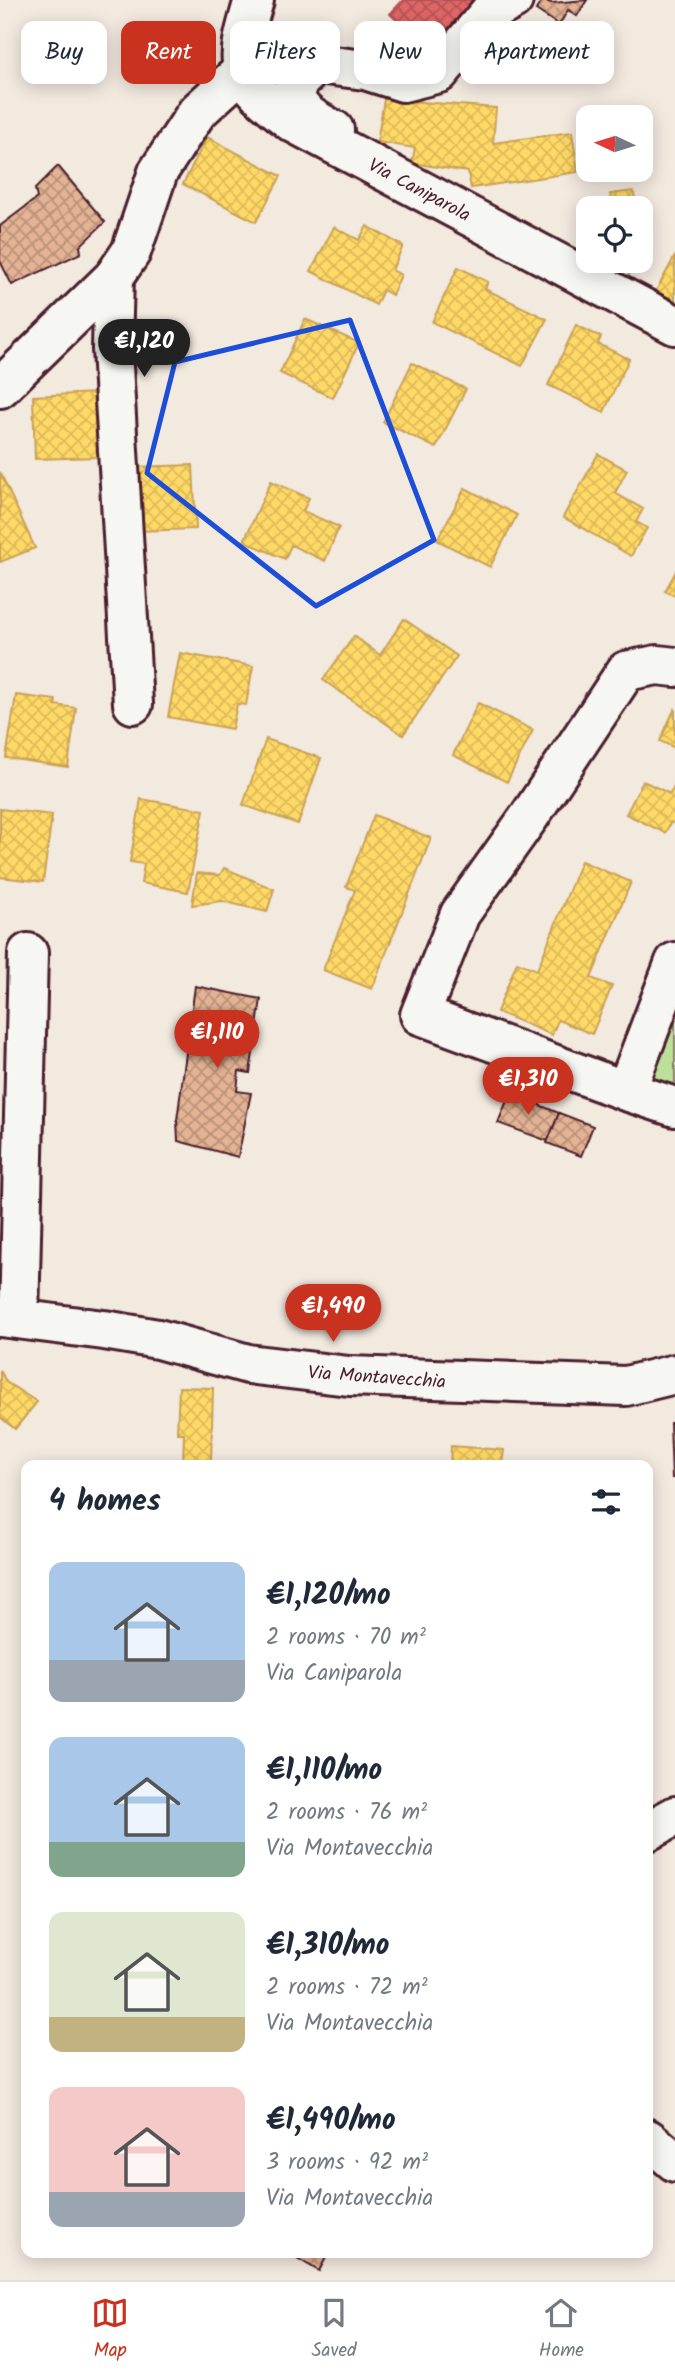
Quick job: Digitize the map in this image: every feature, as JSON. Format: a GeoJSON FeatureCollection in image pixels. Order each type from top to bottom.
{"type":"FeatureCollection","features":[{"type":"Feature","properties":{"kind":"street"},"geometry":{"type":"LineString","coordinates":[[249,21],[254,0]]}},
{"type":"Feature","properties":{"kind":"street"},"geometry":{"type":"LineString","coordinates":[[374,164],[363,145],[306,115],[294,99],[294,86],[317,64],[365,70],[402,82],[439,73],[489,13],[513,0]]}},
{"type":"Feature","properties":{"kind":"street"},"geometry":{"type":"LineString","coordinates":[[0,388],[114,277],[131,252],[158,172],[197,112],[230,82]]}},
{"type":"Feature","properties":{"kind":"street","name":"Via Caniparola"},"geometry":{"type":"LineString","coordinates":[[249,84],[253,91],[292,122],[675,325]]}},
{"type":"Feature","properties":{"kind":"street"},"geometry":{"type":"LineString","coordinates":[[114,277],[112,349],[133,704]]}},
{"type":"Feature","properties":{"kind":"street"},"geometry":{"type":"LineString","coordinates":[[675,667],[657,665],[626,671],[529,817],[460,914],[420,1015],[675,1107]]}},
{"type":"Feature","properties":{"kind":"street"},"geometry":{"type":"LineString","coordinates":[[10,1318],[28,953]]}},
{"type":"Feature","properties":{"kind":"street"},"geometry":{"type":"LineString","coordinates":[[626,1091],[675,962]]}},
{"type":"Feature","properties":{"kind":"street","name":"Via Montavecchia"},"geometry":{"type":"LineString","coordinates":[[10,1318],[158,1339],[248,1364],[349,1376],[626,1386],[675,1374]]}},
{"type":"Feature","properties":{"kind":"street"},"geometry":{"type":"LineString","coordinates":[[653,1828],[675,1816]]}},
{"type":"Feature","properties":{"kind":"street"},"geometry":{"type":"LineString","coordinates":[[653,2143],[675,2162]]}},
{"type":"Feature","properties":{"kind":"highlighted area"},"geometry":{"type":"Polygon","coordinates":[[[350,320],[434,540],[316,606],[147,473],[175,362],[350,320]]]}},
{"type":"Feature","properties":{"kind":"green space"},"geometry":{"type":"Polygon","coordinates":[[[675,1015],[675,1093],[653,1084],[651,1076],[675,1015]]]}},
{"type":"Feature","properties":{"kind":"building: Homes"},"geometry":{"type":"Polygon","coordinates":[[[384,99],[496,108],[493,143],[572,132],[576,172],[471,188],[468,172],[412,163],[415,148],[377,142],[384,99]]]}},
{"type":"Feature","properties":{"kind":"building: Homes"},"geometry":{"type":"Polygon","coordinates":[[[207,137],[281,176],[256,222],[183,184],[207,137]]]}},
{"type":"Feature","properties":{"kind":"building: Homes"},"geometry":{"type":"Polygon","coordinates":[[[633,191],[634,196],[610,196],[633,191]]]}},
{"type":"Feature","properties":{"kind":"building: Homes"},"geometry":{"type":"Polygon","coordinates":[[[367,226],[403,246],[392,270],[401,275],[392,295],[383,290],[376,305],[311,271],[334,227],[359,240],[367,226]]]}},
{"type":"Feature","properties":{"kind":"building: Homes"},"geometry":{"type":"Polygon","coordinates":[[[675,256],[675,301],[656,291],[675,256]]]}},
{"type":"Feature","properties":{"kind":"building: Homes"},"geometry":{"type":"Polygon","coordinates":[[[458,267],[488,282],[485,289],[547,319],[522,366],[432,322],[458,267]]]}},
{"type":"Feature","properties":{"kind":"building: Homes"},"geometry":{"type":"Polygon","coordinates":[[[305,319],[359,343],[333,398],[280,373],[305,319]]]}},
{"type":"Feature","properties":{"kind":"building: Homes"},"geometry":{"type":"Polygon","coordinates":[[[576,325],[601,337],[598,344],[629,359],[604,412],[548,385],[576,325]]]}},
{"type":"Feature","properties":{"kind":"building: Homes"},"geometry":{"type":"Polygon","coordinates":[[[412,363],[466,389],[436,448],[383,422],[412,363]]]}},
{"type":"Feature","properties":{"kind":"building: Homes"},"geometry":{"type":"Polygon","coordinates":[[[96,393],[98,457],[35,459],[33,396],[96,393]]]}},
{"type":"Feature","properties":{"kind":"building: Homes"},"geometry":{"type":"Polygon","coordinates":[[[598,454],[627,470],[615,493],[643,509],[636,522],[647,528],[631,556],[563,517],[598,454]]]}},
{"type":"Feature","properties":{"kind":"building: Homes"},"geometry":{"type":"Polygon","coordinates":[[[193,465],[196,529],[136,531],[134,467],[193,465]]]}},
{"type":"Feature","properties":{"kind":"building: Homes"},"geometry":{"type":"Polygon","coordinates":[[[0,472],[35,548],[0,562],[0,472]]]}},
{"type":"Feature","properties":{"kind":"building: Homes"},"geometry":{"type":"Polygon","coordinates":[[[271,481],[309,498],[303,511],[339,527],[325,561],[291,545],[285,559],[244,541],[271,481]]]}},
{"type":"Feature","properties":{"kind":"building: Homes"},"geometry":{"type":"Polygon","coordinates":[[[465,488],[517,515],[490,567],[437,540],[465,488]]]}},
{"type":"Feature","properties":{"kind":"building: Homes"},"geometry":{"type":"Polygon","coordinates":[[[675,573],[675,596],[665,591],[675,573]]]}},
{"type":"Feature","properties":{"kind":"building: Homes"},"geometry":{"type":"Polygon","coordinates":[[[404,619],[457,656],[403,735],[323,680],[354,636],[380,655],[404,619]]]}},
{"type":"Feature","properties":{"kind":"building: Homes"},"geometry":{"type":"Polygon","coordinates":[[[180,653],[253,666],[246,705],[237,704],[232,729],[168,717],[180,653]]]}},
{"type":"Feature","properties":{"kind":"building: Homes"},"geometry":{"type":"Polygon","coordinates":[[[16,695],[56,700],[55,705],[76,708],[68,767],[6,758],[16,695]]]}},
{"type":"Feature","properties":{"kind":"building: Homes"},"geometry":{"type":"Polygon","coordinates":[[[478,703],[533,730],[507,782],[453,755],[478,703]]]}},
{"type":"Feature","properties":{"kind":"building: Homes"},"geometry":{"type":"Polygon","coordinates":[[[675,708],[675,748],[660,741],[675,708]]]}},
{"type":"Feature","properties":{"kind":"building: Homes"},"geometry":{"type":"Polygon","coordinates":[[[266,739],[321,758],[298,824],[243,805],[266,739]]]}},
{"type":"Feature","properties":{"kind":"building: Homes"},"geometry":{"type":"Polygon","coordinates":[[[643,781],[670,794],[675,785],[675,824],[671,822],[665,833],[626,814],[643,781]]]}},
{"type":"Feature","properties":{"kind":"building: Homes"},"geometry":{"type":"Polygon","coordinates":[[[141,799],[204,810],[188,892],[141,883],[144,864],[130,862],[141,799]]]}},
{"type":"Feature","properties":{"kind":"building: Homes"},"geometry":{"type":"Polygon","coordinates":[[[0,809],[52,815],[43,882],[0,877],[0,809]]]}},
{"type":"Feature","properties":{"kind":"building: Homes"},"geometry":{"type":"Polygon","coordinates":[[[374,815],[431,838],[372,989],[323,970],[355,890],[346,887],[374,815]]]}},
{"type":"Feature","properties":{"kind":"building: Homes"},"geometry":{"type":"Polygon","coordinates":[[[581,861],[631,882],[591,978],[612,986],[592,1034],[558,1020],[552,1035],[497,1012],[517,962],[537,970],[581,861]]]}},
{"type":"Feature","properties":{"kind":"building: Homes"},"geometry":{"type":"Polygon","coordinates":[[[224,868],[274,889],[267,912],[222,901],[192,905],[197,873],[220,875],[224,868]]]}},
{"type":"Feature","properties":{"kind":"building: Homes"},"geometry":{"type":"Polygon","coordinates":[[[0,1370],[6,1382],[37,1402],[15,1429],[0,1417],[0,1370]]]}},
{"type":"Feature","properties":{"kind":"building: Homes"},"geometry":{"type":"Polygon","coordinates":[[[179,1387],[213,1388],[211,1460],[183,1460],[184,1433],[177,1433],[179,1387]]]}},
{"type":"Feature","properties":{"kind":"building: Homes"},"geometry":{"type":"Polygon","coordinates":[[[451,1446],[504,1450],[503,1460],[450,1460],[451,1446]]]}},
{"type":"Feature","properties":{"kind":"building: Shops"},"geometry":{"type":"Polygon","coordinates":[[[403,0],[477,0],[446,34],[446,21],[398,21],[390,14],[403,0]]]}},
{"type":"Feature","properties":{"kind":"building: Other"},"geometry":{"type":"Polygon","coordinates":[[[542,0],[552,3],[587,0],[577,16],[568,10],[561,21],[553,21],[536,10],[542,0]]]}},
{"type":"Feature","properties":{"kind":"building: Other"},"geometry":{"type":"Polygon","coordinates":[[[58,166],[105,222],[80,246],[81,253],[12,285],[0,261],[0,226],[37,198],[35,189],[58,166]]]}},
{"type":"Feature","properties":{"kind":"building: Other"},"geometry":{"type":"Polygon","coordinates":[[[195,986],[261,999],[250,1073],[239,1071],[237,1091],[251,1093],[238,1157],[178,1141],[177,1120],[195,986]]]}},
{"type":"Feature","properties":{"kind":"building: Other"},"geometry":{"type":"Polygon","coordinates":[[[510,1093],[559,1113],[548,1141],[498,1123],[510,1093]]]}},
{"type":"Feature","properties":{"kind":"building: Other"},"geometry":{"type":"Polygon","coordinates":[[[559,1113],[593,1126],[581,1156],[547,1143],[559,1113]]]}},
{"type":"Feature","properties":{"kind":"building: Other"},"geometry":{"type":"Polygon","coordinates":[[[670,1423],[675,1423],[675,1478],[672,1478],[670,1423]]]}},
{"type":"Feature","properties":{"kind":"building: Other"},"geometry":{"type":"Polygon","coordinates":[[[297,2258],[326,2258],[319,2271],[297,2258]]]}}]}
